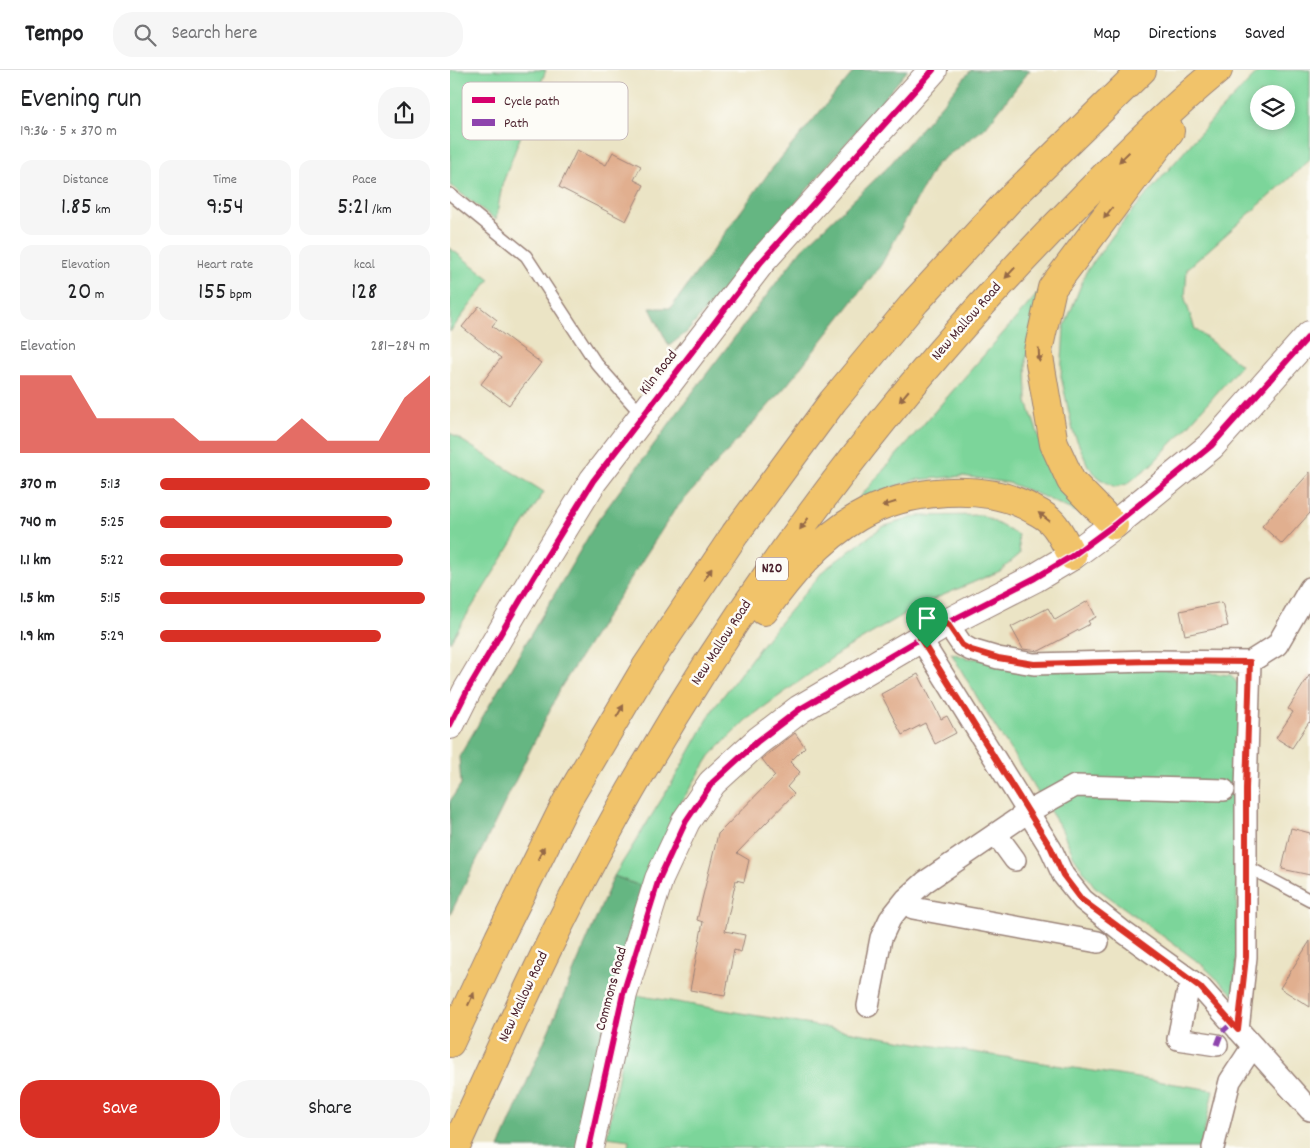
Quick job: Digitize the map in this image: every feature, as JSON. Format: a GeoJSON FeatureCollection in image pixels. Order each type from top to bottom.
{"type":"FeatureCollection","features":[{"type":"Feature","properties":{"kind":"highway"},"geometry":{"type":"LineString","coordinates":[[450,1044],[499,938],[567,801],[646,667],[735,534],[832,401],[916,301],[1008,201],[1142,70]]}},
{"type":"Feature","properties":{"kind":"highway","name":"N20"},"geometry":{"type":"LineString","coordinates":[[1114,525],[1071,481],[1054,444],[1038,351],[1052,288],[1214,73]]}},
{"type":"Feature","properties":{"kind":"highway","name":"New Mallow Road"},"geometry":{"type":"LineString","coordinates":[[455,1148],[521,1002],[562,920],[643,768],[747,604],[807,520],[879,427],[946,346],[1020,263],[1107,173],[1214,73]]}},
{"type":"Feature","properties":{"kind":"highway","name":"N20"},"geometry":{"type":"LineString","coordinates":[[643,768],[781,587],[810,554],[858,516],[891,503],[943,492],[963,491],[1006,498],[1024,504],[1055,526],[1072,556]]}},
{"type":"Feature","properties":{"kind":"street","name":"Kiln Road"},"geometry":{"type":"LineString","coordinates":[[450,725],[467,691],[592,481],[761,262],[933,70]]}},
{"type":"Feature","properties":{"kind":"street","name":"Commons Road"},"geometry":{"type":"LineString","coordinates":[[589,1148],[623,994],[659,879],[675,841],[698,801],[712,783],[758,741],[800,710],[920,638],[1035,578],[1072,556],[1114,525],[1211,446],[1310,335]]}},
{"type":"Feature","properties":{"kind":"street"},"geometry":{"type":"LineString","coordinates":[[947,623],[962,645],[971,650],[998,658],[1034,664],[1152,661],[1250,662],[1277,645],[1310,588]]}},
{"type":"Feature","properties":{"kind":"street"},"geometry":{"type":"LineString","coordinates":[[920,638],[1051,848],[1063,875],[1082,900],[1196,984],[1310,1110]]}},
{"type":"Feature","properties":{"kind":"street"},"geometry":{"type":"LineString","coordinates":[[1238,1030],[1246,957],[1246,789],[1250,662]]}},
{"type":"Feature","properties":{"kind":"street"},"geometry":{"type":"LineString","coordinates":[[868,1006],[881,938],[890,919],[906,899],[925,882],[1028,812],[1075,786],[1224,790]]}},
{"type":"Feature","properties":{"kind":"street"},"geometry":{"type":"LineString","coordinates":[[996,834],[1014,860]]}},
{"type":"Feature","properties":{"kind":"street"},"geometry":{"type":"LineString","coordinates":[[906,899],[913,908],[1098,942]]}},
{"type":"Feature","properties":{"kind":"street"},"geometry":{"type":"LineString","coordinates":[[1196,984],[1187,996],[1178,1038],[1217,1046]]}},
{"type":"Feature","properties":{"kind":"street"},"geometry":{"type":"LineString","coordinates":[[1212,1148],[1230,1081],[1253,1046]]}},
{"type":"Feature","properties":{"kind":"lane"},"geometry":{"type":"LineString","coordinates":[[450,194],[526,256],[596,363],[642,415]]}},
{"type":"Feature","properties":{"kind":"lane"},"geometry":{"type":"LineString","coordinates":[[1246,866],[1310,900]]}},
{"type":"Feature","properties":{"kind":"green space"},"geometry":{"type":"Polygon","coordinates":[[[450,70],[546,70],[541,82],[462,82],[462,140],[519,140],[502,185],[496,220],[450,185],[450,70]]]}},
{"type":"Feature","properties":{"kind":"green space"},"geometry":{"type":"Polygon","coordinates":[[[855,70],[908,70],[687,332],[669,346],[650,308],[671,308],[770,171],[855,70]]]}},
{"type":"Feature","properties":{"kind":"green space"},"geometry":{"type":"Polygon","coordinates":[[[971,70],[1030,70],[985,128],[936,164],[881,265],[787,385],[674,511],[561,687],[450,915],[450,801],[461,784],[459,757],[598,520],[802,249],[887,168],[971,70]]]}},
{"type":"Feature","properties":{"kind":"green space"},"geometry":{"type":"Polygon","coordinates":[[[1260,70],[1310,70],[1310,160],[1187,269],[1185,299],[1195,329],[1241,365],[1150,466],[1127,484],[1115,487],[1100,479],[1088,466],[1073,431],[1061,376],[1064,328],[1086,272],[1122,223],[1217,114],[1260,70]]]}},
{"type":"Feature","properties":{"kind":"green space"},"geometry":{"type":"Polygon","coordinates":[[[450,248],[490,279],[450,332],[450,248]]]}},
{"type":"Feature","properties":{"kind":"green space"},"geometry":{"type":"Polygon","coordinates":[[[1046,284],[1026,359],[1027,402],[1051,471],[1084,516],[1009,483],[963,476],[914,480],[859,498],[1046,284]]]}},
{"type":"Feature","properties":{"kind":"green space"},"geometry":{"type":"Polygon","coordinates":[[[450,433],[544,492],[450,642],[450,433]]]}},
{"type":"Feature","properties":{"kind":"green space"},"geometry":{"type":"Polygon","coordinates":[[[982,515],[1018,535],[1020,554],[1000,571],[920,605],[840,652],[746,720],[710,756],[680,804],[648,889],[614,876],[673,781],[714,708],[767,638],[824,570],[882,527],[917,516],[982,515]]]}},
{"type":"Feature","properties":{"kind":"green space"},"geometry":{"type":"Polygon","coordinates":[[[951,653],[968,658],[1231,675],[1241,688],[1235,996],[1201,964],[1094,886],[1074,857],[1061,828],[987,714],[951,653]]]}},
{"type":"Feature","properties":{"kind":"green space"},"geometry":{"type":"Polygon","coordinates":[[[614,876],[648,889],[589,1148],[499,1148],[614,876]]]}},
{"type":"Feature","properties":{"kind":"green space"},"geometry":{"type":"Polygon","coordinates":[[[630,994],[916,1043],[1213,1090],[1201,1148],[628,1148],[629,1140],[607,1137],[624,1046],[630,994]]]}},
{"type":"Feature","properties":{"kind":"building"},"geometry":{"type":"Polygon","coordinates":[[[577,150],[606,165],[613,152],[641,166],[634,180],[644,185],[626,221],[559,187],[577,150]]]}},
{"type":"Feature","properties":{"kind":"building"},"geometry":{"type":"Polygon","coordinates":[[[479,306],[497,320],[492,326],[541,363],[509,405],[481,384],[501,358],[462,327],[479,306]]]}},
{"type":"Feature","properties":{"kind":"building"},"geometry":{"type":"Polygon","coordinates":[[[1310,472],[1310,513],[1282,544],[1262,526],[1310,472]]]}},
{"type":"Feature","properties":{"kind":"building"},"geometry":{"type":"Polygon","coordinates":[[[1088,601],[1096,617],[1088,621],[1090,624],[1039,651],[1023,649],[1011,627],[1048,608],[1055,620],[1088,601]]]}},
{"type":"Feature","properties":{"kind":"building"},"geometry":{"type":"Polygon","coordinates":[[[1222,602],[1228,626],[1185,635],[1180,611],[1222,602]]]}},
{"type":"Feature","properties":{"kind":"building"},"geometry":{"type":"Polygon","coordinates":[[[918,674],[941,719],[947,716],[956,733],[935,744],[925,723],[902,735],[881,694],[918,674]]]}},
{"type":"Feature","properties":{"kind":"building"},"geometry":{"type":"Polygon","coordinates":[[[1310,674],[1310,723],[1292,748],[1276,738],[1293,712],[1288,709],[1310,674]]]}},
{"type":"Feature","properties":{"kind":"building"},"geometry":{"type":"Polygon","coordinates":[[[795,733],[805,747],[790,762],[800,772],[787,787],[794,794],[737,853],[749,860],[744,882],[736,880],[725,931],[745,935],[741,952],[734,950],[725,996],[690,990],[703,922],[697,920],[718,834],[775,776],[762,759],[795,733]]]}},
{"type":"Feature","properties":{"kind":"building"},"geometry":{"type":"Polygon","coordinates":[[[1291,828],[1310,833],[1310,875],[1282,869],[1291,828]]]}},
{"type":"Feature","properties":{"kind":"building"},"geometry":{"type":"Polygon","coordinates":[[[1310,941],[1310,1007],[1280,988],[1310,941]]]}},
{"type":"Feature","properties":{"kind":"marked path"},"geometry":{"type":"LineString","coordinates":[[1217,1045],[1222,1032],[1232,1023]]}},
{"type":"Feature","properties":{"kind":"cycle path"},"geometry":{"type":"LineString","coordinates":[[450,725],[467,691],[593,481],[761,262],[933,70]]}},
{"type":"Feature","properties":{"kind":"cycle path"},"geometry":{"type":"LineString","coordinates":[[589,1148],[623,994],[659,879],[686,821],[712,783],[758,741],[800,709],[947,623],[1035,578],[1072,556],[1114,525],[1211,446],[1310,335]]}},
{"type":"Feature","properties":{"kind":"route"},"geometry":{"type":"LineString","coordinates":[[947,623],[962,645],[971,650],[998,658],[1034,664],[1152,661],[1250,662],[1246,789],[1246,957],[1238,1030],[1200,987],[1082,900],[1063,875],[1051,848],[927,648],[920,638],[947,623]]}}]}
